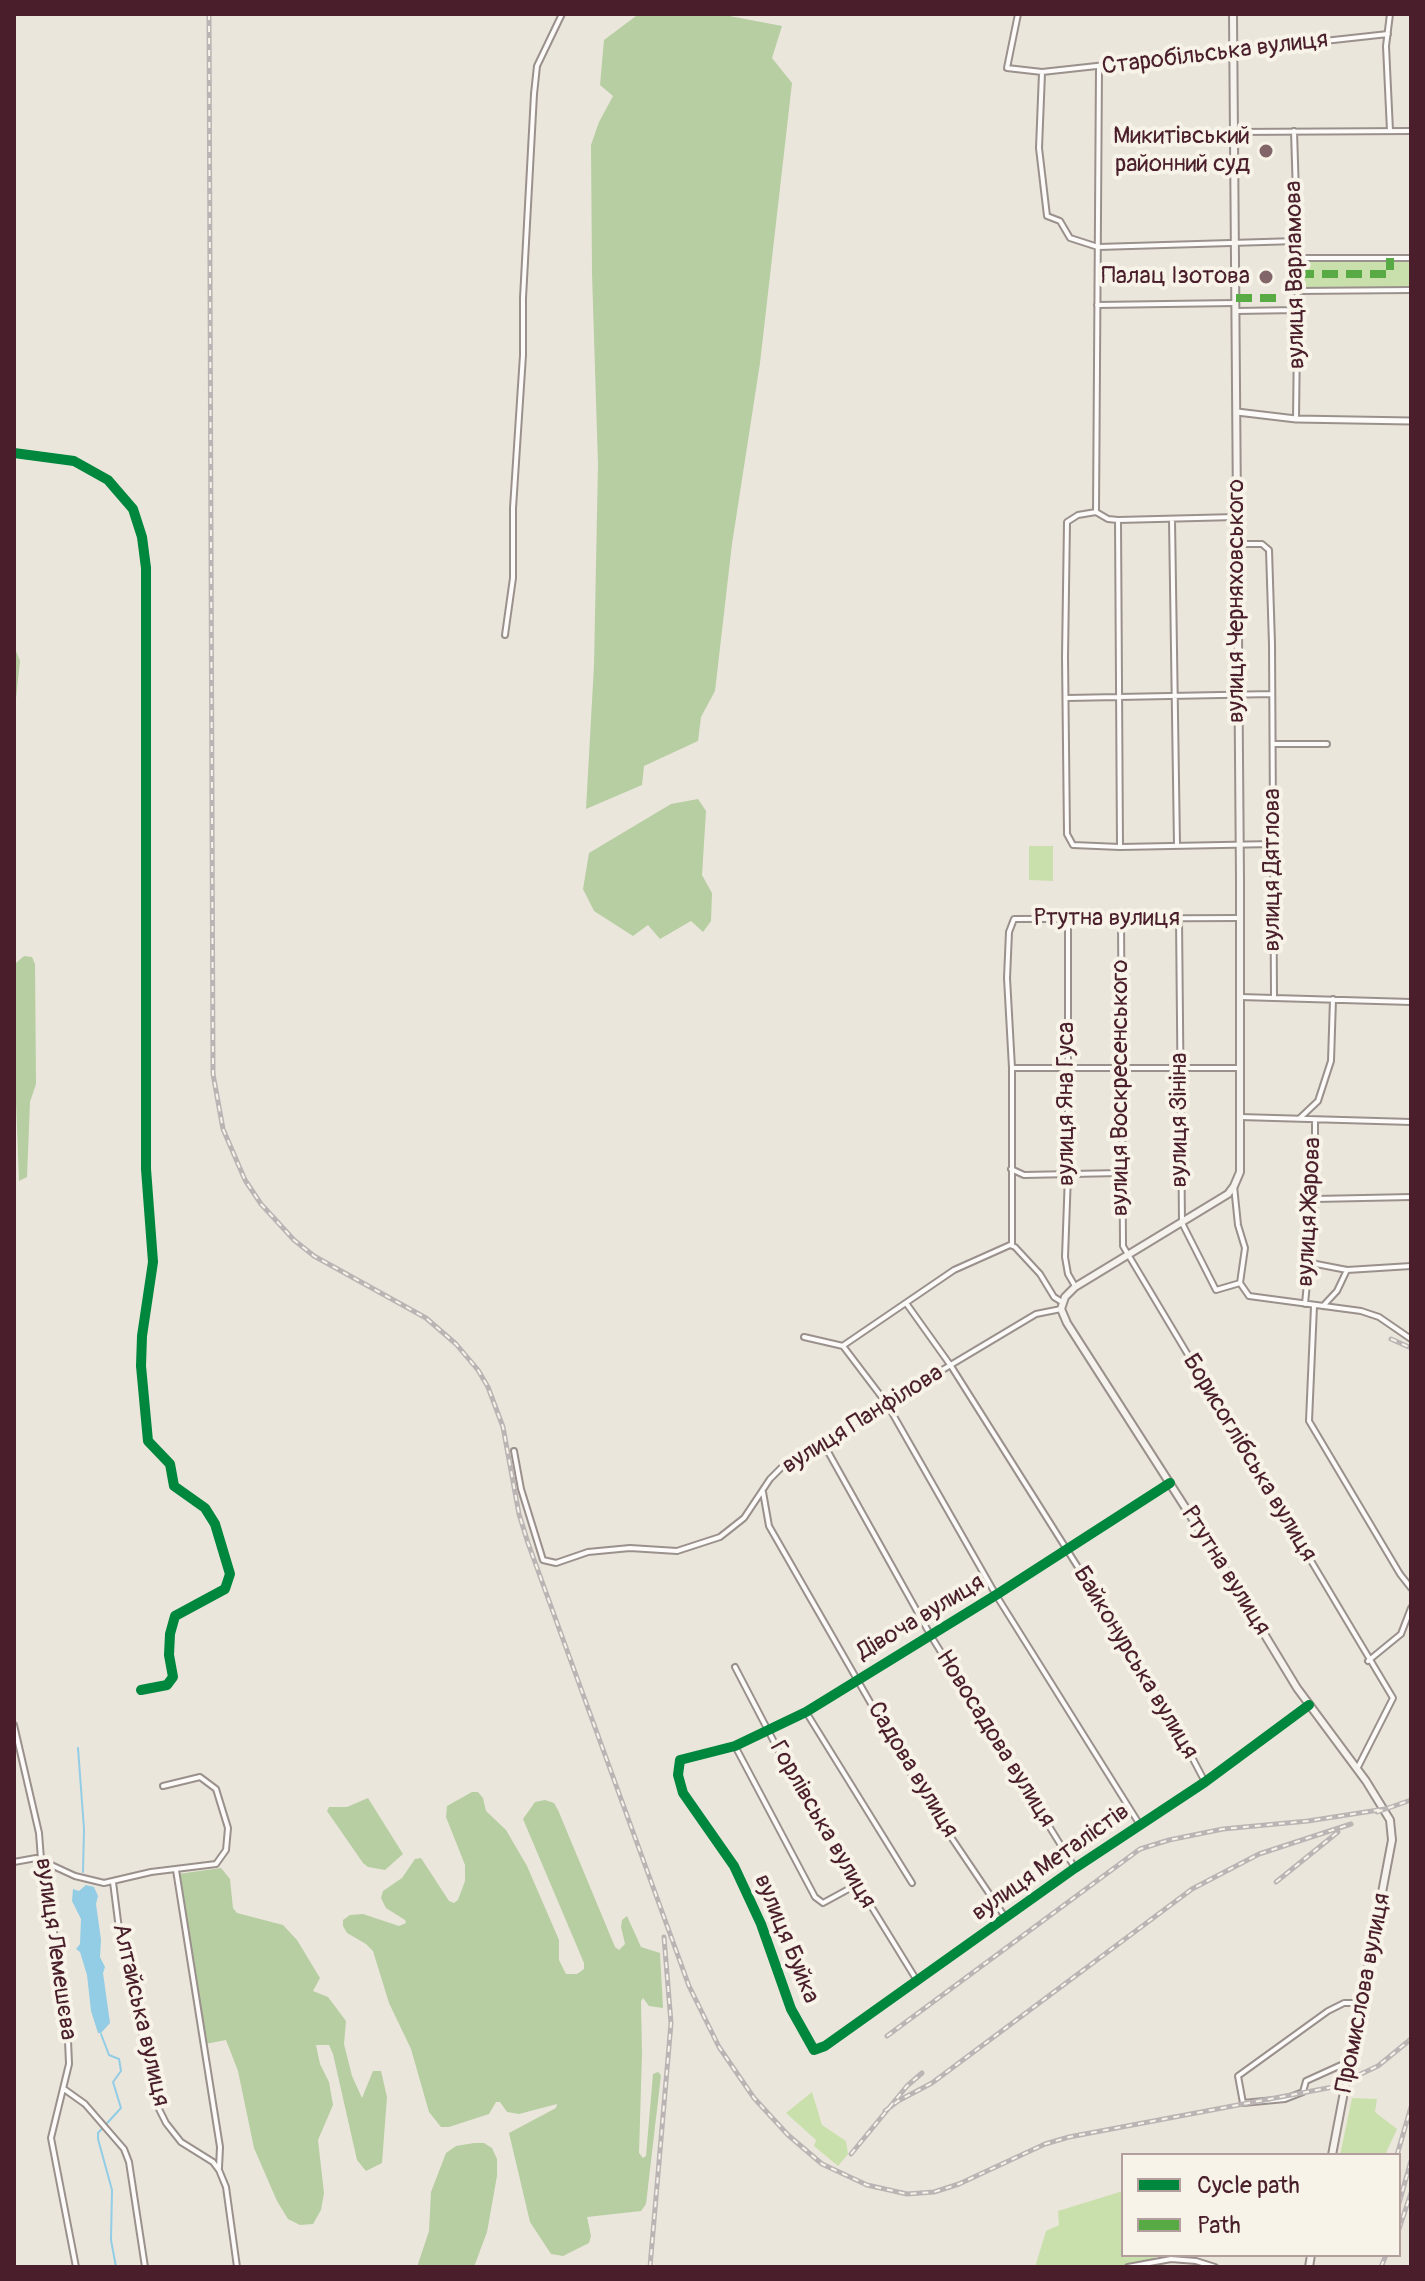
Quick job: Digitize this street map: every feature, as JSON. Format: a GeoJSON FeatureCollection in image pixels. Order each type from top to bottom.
{"type":"FeatureCollection","features":[{"type":"Feature","properties":{"kind":"main road","name":"вулиця Черняховського"},"geometry":{"type":"LineString","coordinates":[[1233,14],[1240,845],[1240,1172],[1234,1186]]}},
{"type":"Feature","properties":{"kind":"main road"},"geometry":{"type":"LineString","coordinates":[[1061,1305],[1075,1287],[1221,1199],[1234,1186]]}},
{"type":"Feature","properties":{"kind":"main road","name":"Ртутна вулиця"},"geometry":{"type":"LineString","coordinates":[[1061,1305],[1067,1323],[1309,1705],[1385,1809],[1392,1830]]}},
{"type":"Feature","properties":{"kind":"main road","name":"Промислова вулиця"},"geometry":{"type":"LineString","coordinates":[[1332,2153],[1392,1830]]}},
{"type":"Feature","properties":{"kind":"street"},"geometry":{"type":"LineString","coordinates":[[505,635],[513,578],[513,508],[534,94],[537,66],[562,14]]}},
{"type":"Feature","properties":{"kind":"street","name":"Старобільська вулиця"},"geometry":{"type":"LineString","coordinates":[[1018,14],[1007,68],[1042,72],[1388,34]]}},
{"type":"Feature","properties":{"kind":"street"},"geometry":{"type":"LineString","coordinates":[[1390,14],[1390,131]]}},
{"type":"Feature","properties":{"kind":"street"},"geometry":{"type":"LineString","coordinates":[[1096,512],[1099,67]]}},
{"type":"Feature","properties":{"kind":"street"},"geometry":{"type":"LineString","coordinates":[[1042,72],[1039,148],[1047,216],[1060,221],[1070,238],[1098,247],[1297,241]]}},
{"type":"Feature","properties":{"kind":"street","name":"вулиця Варламова"},"geometry":{"type":"LineString","coordinates":[[1294,131],[1298,258],[1296,419]]}},
{"type":"Feature","properties":{"kind":"street"},"geometry":{"type":"LineString","coordinates":[[1234,132],[1411,131]]}},
{"type":"Feature","properties":{"kind":"street"},"geometry":{"type":"LineString","coordinates":[[1298,258],[1411,258]]}},
{"type":"Feature","properties":{"kind":"street"},"geometry":{"type":"LineString","coordinates":[[1297,291],[1411,290]]}},
{"type":"Feature","properties":{"kind":"street"},"geometry":{"type":"LineString","coordinates":[[1097,305],[1297,310]]}},
{"type":"Feature","properties":{"kind":"street"},"geometry":{"type":"LineString","coordinates":[[1237,412],[1296,419],[1411,421]]}},
{"type":"Feature","properties":{"kind":"street"},"geometry":{"type":"LineString","coordinates":[[14,453],[74,461],[108,480],[133,509],[142,537],[146,568],[146,1169],[153,1262],[142,1336],[141,1366],[148,1441],[170,1464],[174,1486],[205,1508],[215,1524],[230,1574],[225,1589],[175,1616],[169,1655],[173,1677],[167,1685],[141,1690]]}},
{"type":"Feature","properties":{"kind":"street"},"geometry":{"type":"LineString","coordinates":[[1237,517],[1118,520],[1108,519],[1096,512],[1078,515],[1067,522],[1067,834],[1073,845],[1273,844]]}},
{"type":"Feature","properties":{"kind":"street"},"geometry":{"type":"LineString","coordinates":[[1118,520],[1120,847]]}},
{"type":"Feature","properties":{"kind":"street"},"geometry":{"type":"LineString","coordinates":[[1172,520],[1177,845]]}},
{"type":"Feature","properties":{"kind":"street","name":"вулиця Дятлова"},"geometry":{"type":"LineString","coordinates":[[1237,544],[1262,544],[1269,550],[1274,997]]}},
{"type":"Feature","properties":{"kind":"street"},"geometry":{"type":"LineString","coordinates":[[1067,698],[1272,694]]}},
{"type":"Feature","properties":{"kind":"street"},"geometry":{"type":"LineString","coordinates":[[1273,744],[1327,744]]}},
{"type":"Feature","properties":{"kind":"street","name":"вулиця Воскресенського"},"geometry":{"type":"LineString","coordinates":[[1121,918],[1120,1173],[1123,1246],[1127,1256]]}},
{"type":"Feature","properties":{"kind":"street","name":"Ртутна вулиця"},"geometry":{"type":"LineString","coordinates":[[1061,1305],[1040,1274],[1011,1245],[1012,1068],[1007,978],[1009,932],[1014,919],[1239,918]]}},
{"type":"Feature","properties":{"kind":"street","name":"вулиця Яна Гуса"},"geometry":{"type":"LineString","coordinates":[[1068,919],[1065,1257],[1068,1274],[1075,1287]]}},
{"type":"Feature","properties":{"kind":"street","name":"вулиця Зініна"},"geometry":{"type":"LineString","coordinates":[[1179,919],[1182,1223],[1216,1290],[1240,1283]]}},
{"type":"Feature","properties":{"kind":"street"},"geometry":{"type":"LineString","coordinates":[[1240,997],[1411,1002]]}},
{"type":"Feature","properties":{"kind":"street"},"geometry":{"type":"LineString","coordinates":[[1297,1119],[1318,1101],[1331,1061],[1333,999]]}},
{"type":"Feature","properties":{"kind":"street"},"geometry":{"type":"LineString","coordinates":[[1012,1068],[1240,1068]]}},
{"type":"Feature","properties":{"kind":"street"},"geometry":{"type":"LineString","coordinates":[[1240,1117],[1411,1122]]}},
{"type":"Feature","properties":{"kind":"street","name":"вулиця Жарова"},"geometry":{"type":"LineString","coordinates":[[1305,1304],[1315,1199],[1315,1120]]}},
{"type":"Feature","properties":{"kind":"street"},"geometry":{"type":"LineString","coordinates":[[1011,1169],[1024,1175],[1120,1173]]}},
{"type":"Feature","properties":{"kind":"street"},"geometry":{"type":"LineString","coordinates":[[1234,1186],[1238,1225],[1245,1248],[1240,1283],[1249,1296],[1361,1311],[1379,1317],[1411,1339]]}},
{"type":"Feature","properties":{"kind":"street"},"geometry":{"type":"LineString","coordinates":[[1315,1199],[1411,1197]]}},
{"type":"Feature","properties":{"kind":"street"},"geometry":{"type":"LineString","coordinates":[[843,1346],[954,1270],[1011,1245]]}},
{"type":"Feature","properties":{"kind":"street","name":"Борисоглібська вулиця"},"geometry":{"type":"LineString","coordinates":[[1127,1256],[1393,1698],[1357,1769]]}},
{"type":"Feature","properties":{"kind":"street"},"geometry":{"type":"LineString","coordinates":[[1311,1263],[1347,1270],[1411,1266]]}},
{"type":"Feature","properties":{"kind":"street"},"geometry":{"type":"LineString","coordinates":[[1323,1306],[1337,1291],[1347,1270]]}},
{"type":"Feature","properties":{"kind":"street","name":"Байконурська вулиця"},"geometry":{"type":"LineString","coordinates":[[906,1303],[951,1366],[1067,1550],[1173,1721],[1205,1782]]}},
{"type":"Feature","properties":{"kind":"street","name":"вулиця Панфілова"},"geometry":{"type":"LineString","coordinates":[[514,1451],[521,1489],[543,1560],[556,1563],[588,1552],[630,1548],[677,1551],[720,1537],[744,1518],[762,1490],[785,1464],[1036,1314],[1061,1305]]}},
{"type":"Feature","properties":{"kind":"street","name":"вулиця Жарова"},"geometry":{"type":"LineString","coordinates":[[1314,1306],[1309,1421],[1411,1588]]}},
{"type":"Feature","properties":{"kind":"street"},"geometry":{"type":"LineString","coordinates":[[804,1337],[843,1346],[887,1404],[996,1595],[1140,1825]]}},
{"type":"Feature","properties":{"kind":"street","name":"Новосадова вулиця"},"geometry":{"type":"LineString","coordinates":[[822,1441],[931,1636],[1075,1868]]}},
{"type":"Feature","properties":{"kind":"street","name":"Дівоча вулиця"},"geometry":{"type":"LineString","coordinates":[[680,1760],[735,1746],[806,1712],[1170,1483]]}},
{"type":"Feature","properties":{"kind":"street","name":"Садова вулиця"},"geometry":{"type":"LineString","coordinates":[[762,1490],[769,1526],[928,1803],[1006,1918]]}},
{"type":"Feature","properties":{"kind":"street"},"geometry":{"type":"LineString","coordinates":[[1368,1661],[1401,1634],[1411,1608]]}},
{"type":"Feature","properties":{"kind":"street","name":"Горлівська вулиця"},"geometry":{"type":"LineString","coordinates":[[735,1667],[767,1731],[856,1885],[916,1979]]}},
{"type":"Feature","properties":{"kind":"street","name":"вулиця Металістів"},"geometry":{"type":"LineString","coordinates":[[814,2050],[825,2046],[1075,1868],[1205,1782],[1309,1705]]}},
{"type":"Feature","properties":{"kind":"street"},"geometry":{"type":"LineString","coordinates":[[806,1712],[912,1883]]}},
{"type":"Feature","properties":{"kind":"street","name":"вулиця Лемешєва"},"geometry":{"type":"LineString","coordinates":[[14,1725],[39,1833],[41,1859],[46,1870],[68,2040],[69,2064],[51,2138],[76,2267]]}},
{"type":"Feature","properties":{"kind":"street"},"geometry":{"type":"LineString","coordinates":[[735,1746],[815,1897],[823,1903],[856,1885]]}},
{"type":"Feature","properties":{"kind":"street","name":"вулиця Буйка"},"geometry":{"type":"LineString","coordinates":[[680,1760],[678,1775],[683,1793],[734,1866],[761,1924],[791,2009],[814,2050]]}},
{"type":"Feature","properties":{"kind":"street"},"geometry":{"type":"LineString","coordinates":[[14,1862],[31,1857],[41,1859],[75,1876],[113,1882],[151,1872],[216,1864],[226,1850],[228,1828],[216,1789],[200,1777],[163,1786]]}},
{"type":"Feature","properties":{"kind":"street"},"geometry":{"type":"LineString","coordinates":[[176,1870],[220,2147],[219,2170],[226,2187],[237,2267]]}},
{"type":"Feature","properties":{"kind":"street","name":"Алтайська вулиця"},"geometry":{"type":"LineString","coordinates":[[113,1882],[121,1939],[159,2109],[181,2142],[213,2162],[219,2170]]}},
{"type":"Feature","properties":{"kind":"street"},"geometry":{"type":"LineString","coordinates":[[1352,2060],[1306,2081],[1303,2092],[1285,2099],[1243,2103],[1238,2076],[1328,2011],[1344,2003],[1362,2003]]}},
{"type":"Feature","properties":{"kind":"street"},"geometry":{"type":"LineString","coordinates":[[63,2088],[85,2104],[124,2149],[129,2162],[145,2267]]}},
{"type":"Feature","properties":{"kind":"street"},"geometry":{"type":"LineString","coordinates":[[1128,2267],[1171,2259],[1196,2261],[1215,2267]]}},
{"type":"Feature","properties":{"kind":"green space"},"geometry":{"type":"Polygon","coordinates":[[[719,14],[782,26],[772,58],[792,83],[760,363],[732,544],[715,691],[701,717],[698,741],[644,766],[642,785],[586,809],[594,665],[598,464],[591,145],[613,96],[600,85],[604,40],[636,16],[719,14]]]}},
{"type":"Feature","properties":{"kind":"green space"},"geometry":{"type":"Polygon","coordinates":[[[1300,260],[1411,260],[1411,288],[1300,289],[1300,260]]]}},
{"type":"Feature","properties":{"kind":"green space"},"geometry":{"type":"Polygon","coordinates":[[[14,646],[20,661],[14,717],[14,646]]]}},
{"type":"Feature","properties":{"kind":"green space"},"geometry":{"type":"Polygon","coordinates":[[[698,799],[706,811],[702,875],[712,893],[711,921],[703,932],[691,921],[660,939],[648,925],[633,936],[594,911],[583,889],[589,853],[671,804],[698,799]]]}},
{"type":"Feature","properties":{"kind":"green space"},"geometry":{"type":"Polygon","coordinates":[[[1029,846],[1053,846],[1053,881],[1029,880],[1029,846]]]}},
{"type":"Feature","properties":{"kind":"green space"},"geometry":{"type":"Polygon","coordinates":[[[24,956],[32,957],[35,964],[36,1084],[30,1102],[27,1177],[19,1181],[14,1049],[15,971],[16,963],[24,956]]]}},
{"type":"Feature","properties":{"kind":"green space"},"geometry":{"type":"Polygon","coordinates":[[[472,1792],[478,1792],[483,1798],[486,1811],[506,1830],[527,1866],[559,1940],[559,1960],[566,1974],[577,1974],[584,1969],[584,1963],[523,1819],[535,1802],[545,1800],[554,1803],[558,1810],[615,1947],[619,1950],[625,1944],[621,1927],[622,1920],[627,1916],[641,1947],[660,1953],[663,2008],[649,2006],[643,1998],[641,2001],[639,2153],[643,2158],[646,2156],[653,2074],[658,2072],[661,2075],[646,2204],[641,2211],[587,2217],[591,2236],[589,2243],[563,2256],[551,2254],[530,2222],[509,2133],[556,2108],[557,2104],[519,2114],[507,2112],[500,2102],[496,2102],[489,2114],[441,2127],[429,2112],[411,2049],[389,2003],[373,1951],[347,1933],[343,1926],[343,1920],[350,1915],[363,1914],[399,1926],[406,1923],[386,1908],[381,1898],[383,1891],[402,1878],[415,1859],[421,1858],[449,1901],[454,1903],[458,1900],[465,1881],[465,1865],[446,1817],[447,1806],[472,1792]]]}},
{"type":"Feature","properties":{"kind":"green space"},"geometry":{"type":"Polygon","coordinates":[[[368,1798],[403,1854],[385,1870],[363,1863],[327,1811],[329,1807],[347,1807],[368,1798]]]}},
{"type":"Feature","properties":{"kind":"green space"},"geometry":{"type":"Polygon","coordinates":[[[221,1868],[230,1879],[233,1908],[237,1913],[283,1925],[297,1940],[320,1978],[313,1991],[328,1997],[346,2021],[344,2044],[352,2076],[362,2098],[373,2071],[381,2071],[387,2097],[382,2163],[366,2171],[357,2160],[333,2054],[329,2045],[316,2045],[320,2064],[329,2082],[333,2105],[318,2140],[324,2193],[321,2210],[313,2224],[300,2225],[288,2219],[277,2201],[254,2148],[238,2071],[226,2040],[205,2044],[178,1874],[221,1868]]]}},
{"type":"Feature","properties":{"kind":"green space"},"geometry":{"type":"Polygon","coordinates":[[[812,2092],[822,2125],[846,2141],[848,2154],[838,2166],[814,2146],[816,2140],[786,2113],[812,2092]]]}},
{"type":"Feature","properties":{"kind":"green space"},"geometry":{"type":"Polygon","coordinates":[[[1352,2098],[1377,2099],[1375,2112],[1397,2129],[1386,2153],[1340,2153],[1352,2098]]]}},
{"type":"Feature","properties":{"kind":"green space"},"geometry":{"type":"Polygon","coordinates":[[[484,2143],[492,2148],[497,2159],[497,2176],[487,2232],[474,2267],[417,2267],[429,2231],[431,2192],[446,2153],[456,2146],[484,2143]]]}},
{"type":"Feature","properties":{"kind":"green space"},"geometry":{"type":"Polygon","coordinates":[[[1121,2192],[1121,2257],[1155,2257],[1155,2263],[1137,2267],[1035,2267],[1046,2231],[1059,2225],[1058,2211],[1121,2192]]]}},
{"type":"Feature","properties":{"kind":"water"},"geometry":{"type":"Polygon","coordinates":[[[86,1885],[94,1887],[98,1896],[100,1957],[105,1967],[103,1973],[110,2023],[101,2033],[98,2033],[91,2011],[87,1975],[80,1952],[76,1949],[80,1944],[81,1919],[72,1901],[73,1889],[79,1891],[86,1885]]]}},
{"type":"Feature","properties":{"kind":"waterway"},"geometry":{"type":"LineString","coordinates":[[78,1748],[84,1829],[83,1872]]}},
{"type":"Feature","properties":{"kind":"waterway"},"geometry":{"type":"LineString","coordinates":[[101,2034],[109,2055],[119,2059],[121,2071],[113,2082],[121,2108],[98,2133],[112,2190],[111,2240],[116,2267]]}},
{"type":"Feature","properties":{"kind":"railway"},"geometry":{"type":"LineString","coordinates":[[209,14],[213,1074],[223,1129],[245,1180],[261,1204],[294,1240],[314,1256],[426,1318],[456,1344],[488,1387],[503,1427],[519,1514],[528,1543],[689,1986],[719,2047],[754,2098],[788,2135],[822,2164],[867,2185],[907,2194],[934,2192],[959,2184],[1045,2144],[1069,2137],[1333,2087],[1378,2066],[1411,2039]]}},
{"type":"Feature","properties":{"kind":"railway"},"geometry":{"type":"LineString","coordinates":[[1391,1339],[1411,1348]]}},
{"type":"Feature","properties":{"kind":"railway"},"geometry":{"type":"LineString","coordinates":[[1377,1812],[1411,1800]]}},
{"type":"Feature","properties":{"kind":"railway"},"geometry":{"type":"LineString","coordinates":[[887,2036],[1140,1849],[1223,1829],[1308,1821],[1385,1809]]}},
{"type":"Feature","properties":{"kind":"railway"},"geometry":{"type":"LineString","coordinates":[[885,2111],[932,2083],[1192,1889],[1259,1854],[1351,1824]]}},
{"type":"Feature","properties":{"kind":"railway"},"geometry":{"type":"LineString","coordinates":[[1276,1882],[1338,1832]]}},
{"type":"Feature","properties":{"kind":"railway"},"geometry":{"type":"LineString","coordinates":[[650,2267],[671,2023],[664,1937]]}},
{"type":"Feature","properties":{"kind":"railway"},"geometry":{"type":"LineString","coordinates":[[851,2154],[907,2086],[922,2073]]}},
{"type":"Feature","properties":{"kind":"railway"},"geometry":{"type":"LineString","coordinates":[[1398,2153],[1411,2107]]}},
{"type":"Feature","properties":{"kind":"railway"},"geometry":{"type":"LineString","coordinates":[[1401,2196],[1411,2161]]}},
{"type":"Feature","properties":{"kind":"railway"},"geometry":{"type":"LineString","coordinates":[[1401,2223],[1411,2193]]}},
{"type":"Feature","properties":{"kind":"railway"},"geometry":{"type":"LineString","coordinates":[[1381,2267],[1385,2257]]}},
{"type":"Feature","properties":{"kind":"marked path"},"geometry":{"type":"LineString","coordinates":[[1298,274],[1390,274],[1390,258]]}},
{"type":"Feature","properties":{"kind":"marked path"},"geometry":{"type":"LineString","coordinates":[[1236,278],[1250,277]]}},
{"type":"Feature","properties":{"kind":"marked path"},"geometry":{"type":"LineString","coordinates":[[1236,298],[1276,298]]}},
{"type":"Feature","properties":{"kind":"cycle path"},"geometry":{"type":"LineString","coordinates":[[14,453],[74,461],[108,480],[133,509],[142,537],[146,568],[146,1169],[153,1262],[142,1336],[141,1366],[148,1441],[170,1464],[174,1486],[205,1508],[215,1524],[230,1574],[225,1589],[175,1616],[169,1655],[173,1677],[167,1685],[141,1690]]}},
{"type":"Feature","properties":{"kind":"cycle path"},"geometry":{"type":"LineString","coordinates":[[1170,1483],[806,1712],[735,1746],[680,1760],[678,1775],[683,1793],[734,1866],[761,1924],[791,2009],[814,2050],[825,2046],[1075,1868],[1205,1782],[1309,1705]]}},
{"type":"Feature","properties":{"kind":"place","name":"Микитівський районний суд"},"geometry":{"type":"Point","coordinates":[1266,151]}},
{"type":"Feature","properties":{"kind":"place","name":"Палац Ізотова"},"geometry":{"type":"Point","coordinates":[1266,277]}}]}
